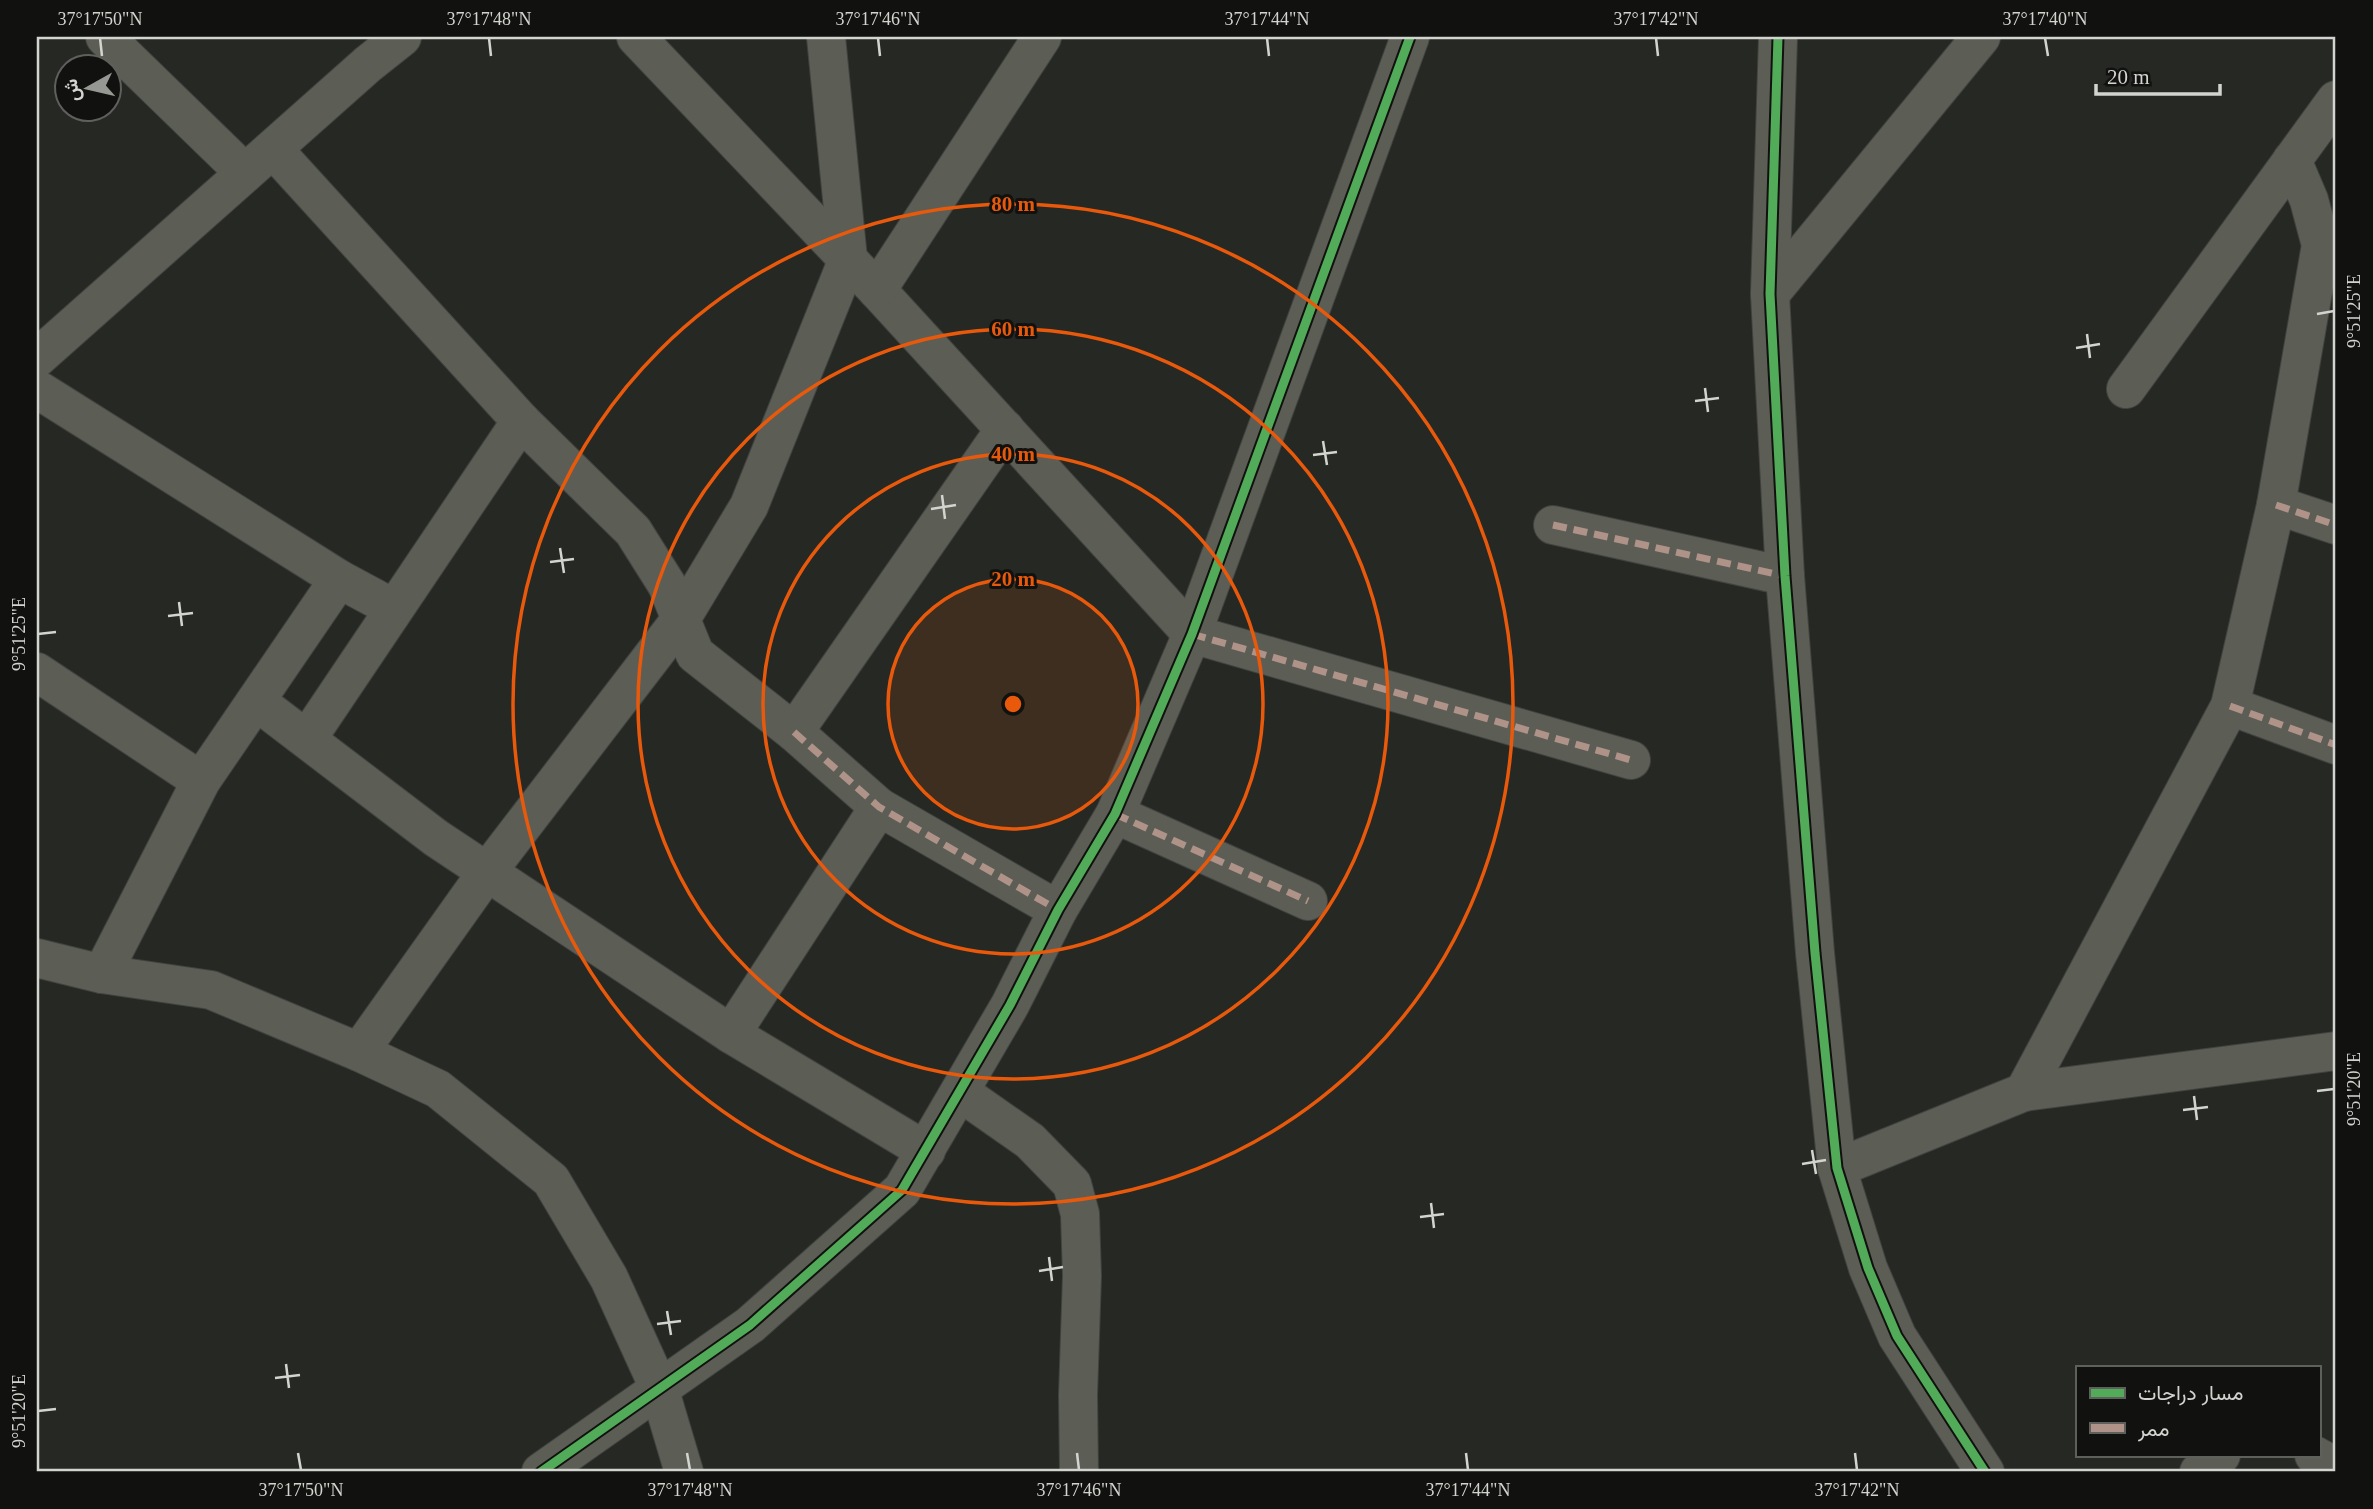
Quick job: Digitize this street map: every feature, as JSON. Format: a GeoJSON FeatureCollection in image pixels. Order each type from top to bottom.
{"type":"FeatureCollection","features":[{"type":"Feature","properties":{"kind":"street"},"geometry":{"type":"LineString","coordinates":[[105,37],[259,161],[633,531],[667,585],[695,654],[794,732],[879,807],[1058,910]]}},
{"type":"Feature","properties":{"kind":"street"},"geometry":{"type":"LineString","coordinates":[[37,358],[402,37]]}},
{"type":"Feature","properties":{"kind":"street"},"geometry":{"type":"LineString","coordinates":[[636,37],[877,290],[1192,634],[1631,760]]}},
{"type":"Feature","properties":{"kind":"street"},"geometry":{"type":"LineString","coordinates":[[359,1052],[487,872],[681,619],[749,506],[848,259],[826,37]]}},
{"type":"Feature","properties":{"kind":"street"},"geometry":{"type":"LineString","coordinates":[[877,290],[1042,37]]}},
{"type":"Feature","properties":{"kind":"street"},"geometry":{"type":"LineString","coordinates":[[541,1472],[750,1325],[902,1190],[926,1151],[1010,1005],[1058,910],[1115,814],[1192,634],[1410,37]]}},
{"type":"Feature","properties":{"kind":"street"},"geometry":{"type":"LineString","coordinates":[[1778,37],[1770,294],[1785,576],[1815,953],[1836,1168],[1868,1268],[1896,1336],[1985,1472]]}},
{"type":"Feature","properties":{"kind":"street"},"geometry":{"type":"LineString","coordinates":[[1770,294],[1981,37]]}},
{"type":"Feature","properties":{"kind":"street"},"geometry":{"type":"LineString","coordinates":[[2126,389],[2336,100]]}},
{"type":"Feature","properties":{"kind":"street"},"geometry":{"type":"LineString","coordinates":[[2024,1092],[2230,706],[2276,505],[2321,245],[2309,200],[2292,160]]}},
{"type":"Feature","properties":{"kind":"street"},"geometry":{"type":"LineString","coordinates":[[37,389],[339,579],[393,608]]}},
{"type":"Feature","properties":{"kind":"street"},"geometry":{"type":"LineString","coordinates":[[307,739],[521,421]]}},
{"type":"Feature","properties":{"kind":"street"},"geometry":{"type":"LineString","coordinates":[[794,732],[1005,429]]}},
{"type":"Feature","properties":{"kind":"street"},"geometry":{"type":"LineString","coordinates":[[2276,505],[2336,525]]}},
{"type":"Feature","properties":{"kind":"street"},"geometry":{"type":"LineString","coordinates":[[1553,525],[1785,576]]}},
{"type":"Feature","properties":{"kind":"street"},"geometry":{"type":"LineString","coordinates":[[102,974],[201,781],[339,579]]}},
{"type":"Feature","properties":{"kind":"street"},"geometry":{"type":"LineString","coordinates":[[37,672],[201,781]]}},
{"type":"Feature","properties":{"kind":"street"},"geometry":{"type":"LineString","coordinates":[[256,701],[436,838],[730,1034],[926,1151]]}},
{"type":"Feature","properties":{"kind":"street"},"geometry":{"type":"LineString","coordinates":[[2230,706],[2336,745]]}},
{"type":"Feature","properties":{"kind":"street"},"geometry":{"type":"LineString","coordinates":[[730,1034],[879,807]]}},
{"type":"Feature","properties":{"kind":"street"},"geometry":{"type":"LineString","coordinates":[[1115,814],[1308,901]]}},
{"type":"Feature","properties":{"kind":"street"},"geometry":{"type":"LineString","coordinates":[[37,958],[102,974],[211,990],[438,1088],[551,1180],[609,1278],[659,1388],[684,1472]]}},
{"type":"Feature","properties":{"kind":"street"},"geometry":{"type":"LineString","coordinates":[[1836,1168],[2024,1092],[2319,1053],[2336,1076]]}},
{"type":"Feature","properties":{"kind":"street"},"geometry":{"type":"LineString","coordinates":[[960,1093],[1030,1141],[1072,1184],[1080,1214],[1082,1276],[1078,1395],[1079,1472]]}},
{"type":"Feature","properties":{"kind":"street"},"geometry":{"type":"LineString","coordinates":[[2199,1472],[2220,1456]]}},
{"type":"Feature","properties":{"kind":"street"},"geometry":{"type":"LineString","coordinates":[[2316,1456],[2336,1467]]}},
{"type":"Feature","properties":{"kind":"marked path"},"geometry":{"type":"LineString","coordinates":[[2276,505],[2336,525]]}},
{"type":"Feature","properties":{"kind":"marked path"},"geometry":{"type":"LineString","coordinates":[[1553,525],[1785,576]]}},
{"type":"Feature","properties":{"kind":"marked path"},"geometry":{"type":"LineString","coordinates":[[1192,634],[1631,760]]}},
{"type":"Feature","properties":{"kind":"marked path"},"geometry":{"type":"LineString","coordinates":[[2230,706],[2336,745]]}},
{"type":"Feature","properties":{"kind":"marked path"},"geometry":{"type":"LineString","coordinates":[[794,732],[879,807],[1058,910]]}},
{"type":"Feature","properties":{"kind":"marked path"},"geometry":{"type":"LineString","coordinates":[[1115,814],[1308,901]]}},
{"type":"Feature","properties":{"kind":"cycle path"},"geometry":{"type":"LineString","coordinates":[[541,1472],[750,1325],[902,1190],[1010,1005],[1058,910],[1115,814],[1192,634],[1410,37]]}},
{"type":"Feature","properties":{"kind":"cycle path"},"geometry":{"type":"LineString","coordinates":[[1778,37],[1770,294],[1785,576],[1815,953],[1837,1168],[1868,1268],[1897,1336],[1985,1472]]}}]}
